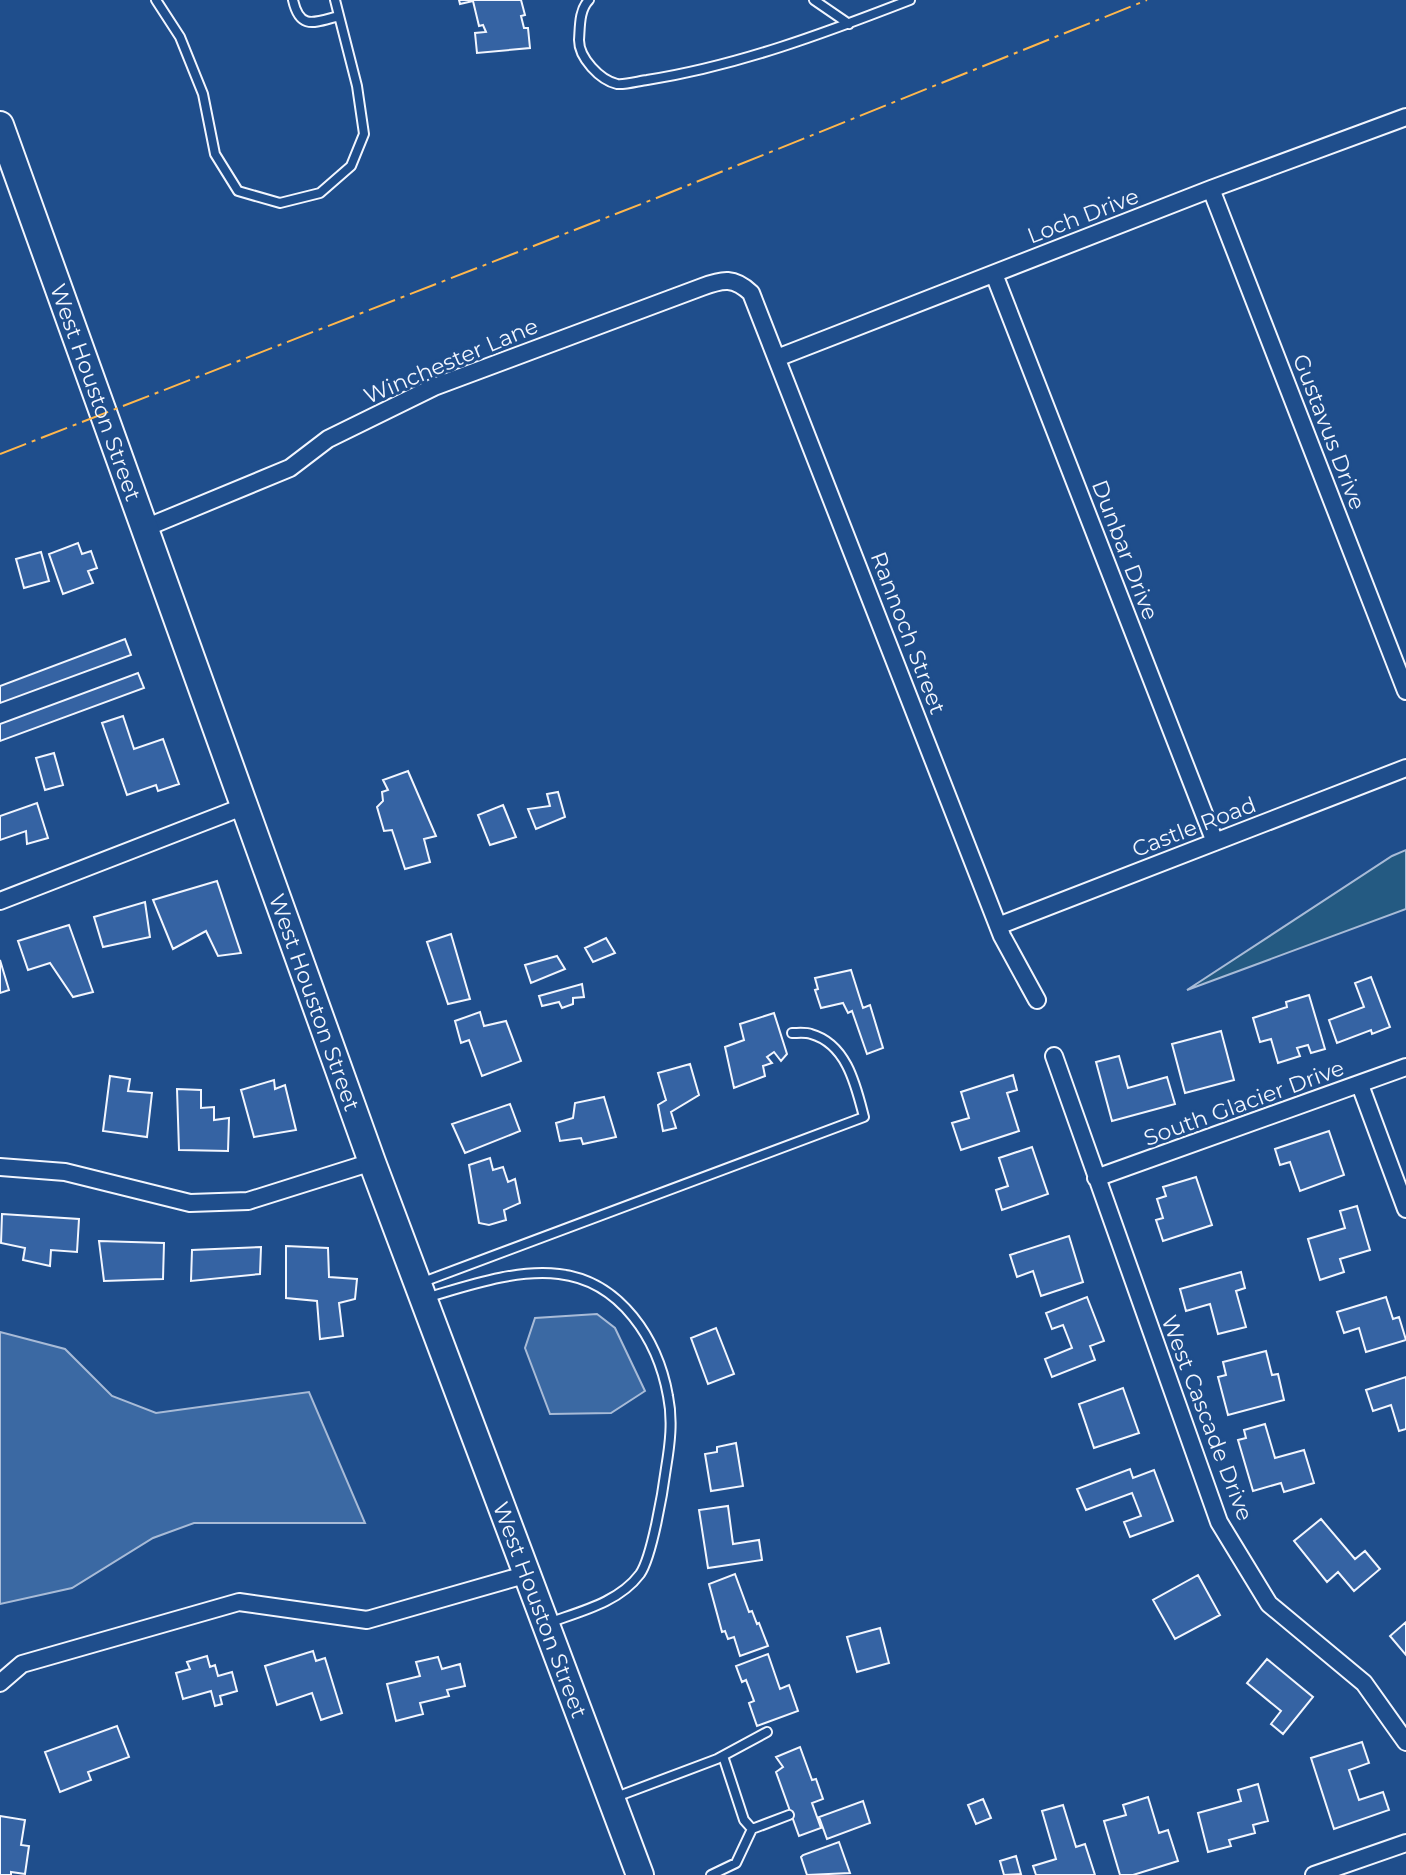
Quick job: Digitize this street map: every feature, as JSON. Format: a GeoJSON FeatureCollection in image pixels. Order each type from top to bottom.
{"type":"FeatureCollection","features":[{"type":"Feature","properties":{"kind":"main road","name":"West Houston Street"},"geometry":{"type":"LineString","coordinates":[[0,125],[372,1162],[640,1875]]}},
{"type":"Feature","properties":{"kind":"street","name":"Loch Drive"},"geometry":{"type":"LineString","coordinates":[[777,358],[1211,189],[1406,117]]}},
{"type":"Feature","properties":{"kind":"street","name":"Gustavus Drive"},"geometry":{"type":"LineString","coordinates":[[1211,189],[1406,691]]}},
{"type":"Feature","properties":{"kind":"street","name":"Dunbar Drive"},"geometry":{"type":"LineString","coordinates":[[994,274],[1215,842]]}},
{"type":"Feature","properties":{"kind":"street","name":"Winchester Lane"},"geometry":{"type":"LineString","coordinates":[[145,528],[290,468],[328,439],[434,387],[724,279],[739,282]]}},
{"type":"Feature","properties":{"kind":"street","name":"Rannoch Street"},"geometry":{"type":"LineString","coordinates":[[739,282],[751,293],[998,926],[1037,1000]]}},
{"type":"Feature","properties":{"kind":"street","name":"Castle Road"},"geometry":{"type":"LineString","coordinates":[[998,926],[1406,768]]}},
{"type":"Feature","properties":{"kind":"street"},"geometry":{"type":"LineString","coordinates":[[0,901],[245,806]]}},
{"type":"Feature","properties":{"kind":"street","name":"West Cascade Drive"},"geometry":{"type":"LineString","coordinates":[[1054,1056],[1219,1522],[1269,1604],[1364,1683],[1406,1742]]}},
{"type":"Feature","properties":{"kind":"street","name":"South Glacier Drive"},"geometry":{"type":"LineString","coordinates":[[1096,1178],[1406,1067]]}},
{"type":"Feature","properties":{"kind":"street"},"geometry":{"type":"LineString","coordinates":[[1360,1085],[1406,1209]]}},
{"type":"Feature","properties":{"kind":"street"},"geometry":{"type":"LineString","coordinates":[[0,1167],[65,1172],[190,1203],[248,1201],[372,1162]]}},
{"type":"Feature","properties":{"kind":"street"},"geometry":{"type":"LineString","coordinates":[[0,1683],[22,1664],[239,1602],[367,1620],[528,1574]]}},
{"type":"Feature","properties":{"kind":"street"},"geometry":{"type":"LineString","coordinates":[[1314,1875],[1406,1843]]}},
{"type":"Feature","properties":{"kind":"lane"},"geometry":{"type":"LineString","coordinates":[[156,0],[180,37],[203,94],[215,154],[238,191],[280,203],[320,193],[351,166],[364,134],[357,86],[335,0]]}},
{"type":"Feature","properties":{"kind":"lane"},"geometry":{"type":"LineString","coordinates":[[293,0],[302,21],[311,23],[339,16]]}},
{"type":"Feature","properties":{"kind":"lane"},"geometry":{"type":"LineString","coordinates":[[589,0],[585,3],[580,22],[579,48],[596,73],[618,84],[675,76],[818,36],[910,0]]}},
{"type":"Feature","properties":{"kind":"lane"},"geometry":{"type":"LineString","coordinates":[[814,0],[849,24]]}},
{"type":"Feature","properties":{"kind":"lane"},"geometry":{"type":"LineString","coordinates":[[421,1291],[864,1117],[845,1059],[826,1042],[811,1034],[792,1033]]}},
{"type":"Feature","properties":{"kind":"lane"},"geometry":{"type":"LineString","coordinates":[[421,1291],[528,1273],[561,1274],[594,1283],[626,1308],[651,1340],[668,1396],[671,1435],[662,1498],[641,1573],[614,1597],[546,1623]]}},
{"type":"Feature","properties":{"kind":"lane"},"geometry":{"type":"LineString","coordinates":[[611,1798],[723,1756],[767,1732]]}},
{"type":"Feature","properties":{"kind":"lane"},"geometry":{"type":"LineString","coordinates":[[723,1756],[744,1820],[752,1829]]}},
{"type":"Feature","properties":{"kind":"lane"},"geometry":{"type":"LineString","coordinates":[[711,1875],[736,1863],[752,1829],[789,1815]]}},
{"type":"Feature","properties":{"kind":"shaded area"},"geometry":{"type":"Polygon","coordinates":[[[1406,850],[1406,909],[1187,990],[1392,856],[1406,850]]]}},
{"type":"Feature","properties":{"kind":"shaded area"},"geometry":{"type":"Polygon","coordinates":[[[597,1314],[615,1328],[645,1391],[611,1413],[550,1414],[525,1348],[535,1318],[597,1314]]]}},
{"type":"Feature","properties":{"kind":"shaded area"},"geometry":{"type":"Polygon","coordinates":[[[0,1332],[65,1349],[112,1396],[156,1413],[309,1392],[365,1523],[194,1523],[153,1538],[72,1588],[0,1604],[0,1332]]]}},
{"type":"Feature","properties":{"kind":"building"},"geometry":{"type":"Polygon","coordinates":[[[459,0],[521,0],[525,15],[521,16],[524,28],[528,28],[530,48],[477,53],[475,33],[486,32],[483,25],[479,26],[473,1],[460,4],[459,0]]]}},
{"type":"Feature","properties":{"kind":"building"},"geometry":{"type":"Polygon","coordinates":[[[78,543],[82,554],[91,551],[97,568],[88,571],[93,583],[63,594],[49,554],[78,543]]]}},
{"type":"Feature","properties":{"kind":"building"},"geometry":{"type":"Polygon","coordinates":[[[41,552],[49,581],[24,588],[16,559],[41,552]]]}},
{"type":"Feature","properties":{"kind":"building"},"geometry":{"type":"Polygon","coordinates":[[[125,639],[131,655],[0,703],[0,686],[125,639]]]}},
{"type":"Feature","properties":{"kind":"building"},"geometry":{"type":"Polygon","coordinates":[[[138,673],[144,688],[0,741],[0,724],[138,673]]]}},
{"type":"Feature","properties":{"kind":"building"},"geometry":{"type":"Polygon","coordinates":[[[123,716],[134,749],[163,739],[179,784],[158,791],[156,785],[127,795],[102,723],[123,716]]]}},
{"type":"Feature","properties":{"kind":"building"},"geometry":{"type":"Polygon","coordinates":[[[54,753],[63,785],[45,790],[36,758],[54,753]]]}},
{"type":"Feature","properties":{"kind":"building"},"geometry":{"type":"Polygon","coordinates":[[[408,771],[436,836],[424,839],[430,862],[405,869],[392,830],[384,831],[377,807],[383,801],[382,792],[388,790],[383,780],[408,771]]]}},
{"type":"Feature","properties":{"kind":"building"},"geometry":{"type":"Polygon","coordinates":[[[558,792],[565,817],[536,829],[528,809],[550,806],[547,794],[558,792]]]}},
{"type":"Feature","properties":{"kind":"building"},"geometry":{"type":"Polygon","coordinates":[[[37,803],[48,838],[27,844],[26,831],[0,840],[0,816],[37,803]]]}},
{"type":"Feature","properties":{"kind":"building"},"geometry":{"type":"Polygon","coordinates":[[[503,805],[516,837],[490,845],[478,815],[503,805]]]}},
{"type":"Feature","properties":{"kind":"building"},"geometry":{"type":"Polygon","coordinates":[[[217,881],[241,953],[218,956],[206,931],[173,949],[153,900],[217,881]]]}},
{"type":"Feature","properties":{"kind":"building"},"geometry":{"type":"Polygon","coordinates":[[[145,902],[150,937],[103,947],[94,917],[145,902]]]}},
{"type":"Feature","properties":{"kind":"building"},"geometry":{"type":"Polygon","coordinates":[[[69,925],[93,992],[73,997],[50,963],[28,970],[18,941],[69,925]]]}},
{"type":"Feature","properties":{"kind":"building"},"geometry":{"type":"Polygon","coordinates":[[[451,934],[470,999],[448,1004],[427,942],[451,934]]]}},
{"type":"Feature","properties":{"kind":"building"},"geometry":{"type":"Polygon","coordinates":[[[606,938],[615,953],[593,962],[585,948],[606,938]]]}},
{"type":"Feature","properties":{"kind":"building"},"geometry":{"type":"Polygon","coordinates":[[[557,956],[565,969],[531,983],[525,965],[557,956]]]}},
{"type":"Feature","properties":{"kind":"building"},"geometry":{"type":"Polygon","coordinates":[[[0,960],[9,990],[0,993],[0,960]]]}},
{"type":"Feature","properties":{"kind":"building"},"geometry":{"type":"Polygon","coordinates":[[[851,970],[863,1008],[870,1005],[883,1048],[867,1054],[852,1011],[848,1013],[843,1003],[821,1008],[815,990],[818,989],[815,978],[851,970]]]}},
{"type":"Feature","properties":{"kind":"building"},"geometry":{"type":"Polygon","coordinates":[[[1371,977],[1390,1027],[1372,1034],[1371,1030],[1337,1043],[1329,1020],[1364,1007],[1355,983],[1371,977]]]}},
{"type":"Feature","properties":{"kind":"building"},"geometry":{"type":"Polygon","coordinates":[[[582,984],[584,997],[573,998],[573,1004],[562,1008],[559,1002],[542,1006],[539,996],[582,984]]]}},
{"type":"Feature","properties":{"kind":"building"},"geometry":{"type":"Polygon","coordinates":[[[1309,995],[1325,1049],[1311,1053],[1308,1045],[1297,1048],[1300,1056],[1278,1063],[1271,1039],[1260,1042],[1253,1018],[1287,1007],[1286,1002],[1309,995]]]}},
{"type":"Feature","properties":{"kind":"building"},"geometry":{"type":"Polygon","coordinates":[[[480,1012],[484,1026],[506,1021],[521,1061],[482,1076],[469,1040],[461,1043],[455,1021],[480,1012]]]}},
{"type":"Feature","properties":{"kind":"building"},"geometry":{"type":"Polygon","coordinates":[[[774,1013],[787,1054],[781,1061],[774,1052],[767,1057],[772,1063],[763,1066],[765,1076],[734,1088],[725,1047],[744,1040],[740,1024],[774,1013]]]}},
{"type":"Feature","properties":{"kind":"building"},"geometry":{"type":"Polygon","coordinates":[[[1221,1031],[1234,1080],[1185,1093],[1172,1044],[1221,1031]]]}},
{"type":"Feature","properties":{"kind":"building"},"geometry":{"type":"Polygon","coordinates":[[[1119,1056],[1128,1088],[1167,1077],[1175,1104],[1112,1121],[1096,1062],[1119,1056]]]}},
{"type":"Feature","properties":{"kind":"building"},"geometry":{"type":"Polygon","coordinates":[[[690,1064],[699,1095],[671,1112],[676,1128],[663,1131],[658,1105],[666,1100],[658,1073],[690,1064]]]}},
{"type":"Feature","properties":{"kind":"building"},"geometry":{"type":"Polygon","coordinates":[[[1013,1075],[1017,1090],[1007,1093],[1019,1131],[961,1150],[952,1123],[969,1118],[961,1092],[1013,1075]]]}},
{"type":"Feature","properties":{"kind":"building"},"geometry":{"type":"Polygon","coordinates":[[[110,1076],[130,1079],[128,1091],[152,1093],[147,1137],[103,1131],[110,1076]]]}},
{"type":"Feature","properties":{"kind":"building"},"geometry":{"type":"Polygon","coordinates":[[[274,1080],[275,1089],[285,1085],[296,1130],[254,1137],[241,1090],[274,1080]]]}},
{"type":"Feature","properties":{"kind":"building"},"geometry":{"type":"Polygon","coordinates":[[[177,1089],[201,1090],[201,1108],[214,1107],[214,1120],[229,1118],[228,1151],[179,1150],[177,1089]]]}},
{"type":"Feature","properties":{"kind":"building"},"geometry":{"type":"Polygon","coordinates":[[[604,1097],[616,1137],[583,1144],[581,1138],[560,1141],[556,1123],[573,1118],[575,1103],[604,1097]]]}},
{"type":"Feature","properties":{"kind":"building"},"geometry":{"type":"Polygon","coordinates":[[[510,1104],[520,1131],[465,1153],[452,1124],[510,1104]]]}},
{"type":"Feature","properties":{"kind":"building"},"geometry":{"type":"Polygon","coordinates":[[[1329,1131],[1344,1175],[1300,1191],[1290,1162],[1280,1165],[1275,1149],[1329,1131]]]}},
{"type":"Feature","properties":{"kind":"building"},"geometry":{"type":"Polygon","coordinates":[[[1032,1147],[1048,1194],[1002,1210],[996,1190],[1008,1186],[999,1158],[1032,1147]]]}},
{"type":"Feature","properties":{"kind":"building"},"geometry":{"type":"Polygon","coordinates":[[[490,1158],[493,1170],[503,1167],[508,1182],[515,1179],[520,1203],[504,1210],[506,1220],[489,1225],[479,1223],[469,1165],[490,1158]]]}},
{"type":"Feature","properties":{"kind":"building"},"geometry":{"type":"Polygon","coordinates":[[[1196,1177],[1212,1225],[1163,1241],[1156,1220],[1163,1218],[1157,1199],[1166,1196],[1163,1187],[1196,1177]]]}},
{"type":"Feature","properties":{"kind":"building"},"geometry":{"type":"Polygon","coordinates":[[[1357,1206],[1370,1250],[1340,1259],[1344,1272],[1320,1280],[1308,1239],[1345,1228],[1340,1211],[1357,1206]]]}},
{"type":"Feature","properties":{"kind":"building"},"geometry":{"type":"Polygon","coordinates":[[[2,1214],[79,1219],[77,1252],[51,1250],[50,1266],[23,1260],[25,1248],[1,1243],[2,1214]]]}},
{"type":"Feature","properties":{"kind":"building"},"geometry":{"type":"Polygon","coordinates":[[[1069,1236],[1083,1282],[1041,1296],[1033,1271],[1017,1277],[1010,1255],[1069,1236]]]}},
{"type":"Feature","properties":{"kind":"building"},"geometry":{"type":"Polygon","coordinates":[[[99,1241],[164,1243],[163,1279],[104,1281],[99,1241]]]}},
{"type":"Feature","properties":{"kind":"building"},"geometry":{"type":"Polygon","coordinates":[[[286,1246],[328,1248],[329,1277],[357,1279],[355,1299],[339,1303],[343,1336],[320,1339],[317,1301],[286,1298],[286,1246]]]}},
{"type":"Feature","properties":{"kind":"building"},"geometry":{"type":"Polygon","coordinates":[[[261,1247],[260,1274],[191,1281],[192,1250],[261,1247]]]}},
{"type":"Feature","properties":{"kind":"building"},"geometry":{"type":"Polygon","coordinates":[[[1241,1272],[1245,1288],[1236,1291],[1246,1327],[1218,1334],[1210,1304],[1186,1311],[1180,1289],[1241,1272]]]}},
{"type":"Feature","properties":{"kind":"building"},"geometry":{"type":"Polygon","coordinates":[[[1087,1297],[1104,1341],[1090,1346],[1095,1360],[1052,1377],[1045,1359],[1072,1348],[1063,1325],[1052,1329],[1046,1313],[1087,1297]]]}},
{"type":"Feature","properties":{"kind":"building"},"geometry":{"type":"Polygon","coordinates":[[[1386,1297],[1393,1319],[1399,1317],[1406,1340],[1366,1352],[1359,1328],[1344,1333],[1337,1312],[1386,1297]]]}},
{"type":"Feature","properties":{"kind":"building"},"geometry":{"type":"Polygon","coordinates":[[[716,1328],[734,1374],[708,1384],[691,1338],[716,1328]]]}},
{"type":"Feature","properties":{"kind":"building"},"geometry":{"type":"Polygon","coordinates":[[[1266,1351],[1272,1375],[1278,1374],[1284,1400],[1228,1415],[1218,1377],[1226,1375],[1223,1362],[1266,1351]]]}},
{"type":"Feature","properties":{"kind":"building"},"geometry":{"type":"Polygon","coordinates":[[[1406,1377],[1406,1429],[1399,1431],[1391,1405],[1373,1411],[1366,1390],[1406,1377]]]}},
{"type":"Feature","properties":{"kind":"building"},"geometry":{"type":"Polygon","coordinates":[[[1123,1388],[1139,1433],[1094,1448],[1079,1404],[1123,1388]]]}},
{"type":"Feature","properties":{"kind":"building"},"geometry":{"type":"Polygon","coordinates":[[[1265,1424],[1275,1458],[1304,1450],[1314,1483],[1284,1492],[1281,1483],[1253,1491],[1238,1440],[1246,1438],[1244,1430],[1265,1424]]]}},
{"type":"Feature","properties":{"kind":"building"},"geometry":{"type":"Polygon","coordinates":[[[736,1443],[743,1486],[711,1491],[705,1454],[717,1452],[717,1447],[736,1443]]]}},
{"type":"Feature","properties":{"kind":"building"},"geometry":{"type":"Polygon","coordinates":[[[1130,1469],[1133,1478],[1154,1470],[1173,1521],[1130,1537],[1124,1522],[1141,1516],[1132,1493],[1086,1510],[1077,1489],[1130,1469]]]}},
{"type":"Feature","properties":{"kind":"building"},"geometry":{"type":"Polygon","coordinates":[[[728,1506],[733,1544],[759,1540],[762,1560],[708,1568],[699,1510],[728,1506]]]}},
{"type":"Feature","properties":{"kind":"building"},"geometry":{"type":"Polygon","coordinates":[[[1321,1519],[1355,1559],[1365,1551],[1380,1569],[1354,1591],[1338,1572],[1327,1582],[1294,1541],[1321,1519]]]}},
{"type":"Feature","properties":{"kind":"building"},"geometry":{"type":"Polygon","coordinates":[[[735,1574],[749,1612],[752,1611],[759,1623],[768,1646],[740,1656],[734,1637],[728,1639],[725,1631],[722,1632],[709,1584],[735,1574]]]}},
{"type":"Feature","properties":{"kind":"building"},"geometry":{"type":"Polygon","coordinates":[[[1198,1575],[1220,1615],[1175,1639],[1153,1600],[1198,1575]]]}},
{"type":"Feature","properties":{"kind":"building"},"geometry":{"type":"Polygon","coordinates":[[[1406,1622],[1406,1655],[1390,1636],[1406,1622]]]}},
{"type":"Feature","properties":{"kind":"building"},"geometry":{"type":"Polygon","coordinates":[[[880,1628],[889,1663],[857,1672],[847,1637],[880,1628]]]}},
{"type":"Feature","properties":{"kind":"building"},"geometry":{"type":"Polygon","coordinates":[[[313,1651],[316,1661],[325,1658],[342,1713],[321,1720],[312,1693],[277,1705],[265,1666],[313,1651]]]}},
{"type":"Feature","properties":{"kind":"building"},"geometry":{"type":"Polygon","coordinates":[[[768,1654],[780,1689],[789,1685],[798,1711],[757,1726],[749,1703],[754,1701],[746,1680],[742,1682],[736,1666],[768,1654]]]}},
{"type":"Feature","properties":{"kind":"building"},"geometry":{"type":"Polygon","coordinates":[[[207,1656],[210,1667],[215,1665],[218,1676],[232,1672],[237,1691],[220,1696],[222,1704],[215,1706],[211,1691],[183,1699],[176,1673],[190,1669],[187,1662],[207,1656]]]}},
{"type":"Feature","properties":{"kind":"building"},"geometry":{"type":"Polygon","coordinates":[[[438,1657],[442,1669],[460,1664],[465,1686],[447,1690],[449,1696],[420,1703],[423,1714],[396,1721],[387,1684],[420,1676],[416,1662],[438,1657]]]}},
{"type":"Feature","properties":{"kind":"building"},"geometry":{"type":"Polygon","coordinates":[[[1267,1659],[1313,1697],[1283,1734],[1271,1724],[1281,1711],[1247,1683],[1267,1659]]]}},
{"type":"Feature","properties":{"kind":"building"},"geometry":{"type":"Polygon","coordinates":[[[117,1726],[129,1757],[88,1772],[91,1780],[60,1792],[45,1752],[117,1726]]]}},
{"type":"Feature","properties":{"kind":"building"},"geometry":{"type":"Polygon","coordinates":[[[1362,1742],[1369,1763],[1349,1770],[1359,1800],[1383,1792],[1389,1810],[1334,1829],[1311,1758],[1362,1742]]]}},
{"type":"Feature","properties":{"kind":"building"},"geometry":{"type":"Polygon","coordinates":[[[800,1747],[823,1799],[812,1803],[821,1828],[799,1836],[776,1772],[783,1767],[776,1757],[800,1747]]]}},
{"type":"Feature","properties":{"kind":"building"},"geometry":{"type":"Polygon","coordinates":[[[1258,1784],[1268,1821],[1253,1825],[1255,1833],[1229,1840],[1231,1846],[1208,1852],[1198,1813],[1241,1801],[1238,1790],[1258,1784]]]}},
{"type":"Feature","properties":{"kind":"building"},"geometry":{"type":"Polygon","coordinates":[[[1148,1797],[1159,1833],[1168,1830],[1178,1861],[1133,1875],[1120,1875],[1104,1821],[1126,1815],[1123,1805],[1148,1797]]]}},
{"type":"Feature","properties":{"kind":"building"},"geometry":{"type":"Polygon","coordinates":[[[983,1799],[991,1818],[976,1824],[968,1805],[983,1799]]]}},
{"type":"Feature","properties":{"kind":"building"},"geometry":{"type":"Polygon","coordinates":[[[863,1801],[870,1823],[827,1839],[819,1817],[863,1801]]]}},
{"type":"Feature","properties":{"kind":"building"},"geometry":{"type":"Polygon","coordinates":[[[1063,1805],[1076,1847],[1085,1844],[1095,1875],[1036,1875],[1033,1866],[1056,1859],[1042,1811],[1063,1805]]]}},
{"type":"Feature","properties":{"kind":"building"},"geometry":{"type":"Polygon","coordinates":[[[0,1816],[25,1820],[21,1845],[29,1846],[25,1874],[11,1872],[11,1875],[0,1875],[0,1816]]]}},
{"type":"Feature","properties":{"kind":"building"},"geometry":{"type":"Polygon","coordinates":[[[839,1842],[850,1873],[807,1875],[801,1857],[839,1842]]]}},
{"type":"Feature","properties":{"kind":"building"},"geometry":{"type":"Polygon","coordinates":[[[1016,1856],[1021,1874],[1004,1875],[1000,1861],[1016,1856]]]}},
{"type":"Feature","properties":{"kind":"power"},"geometry":{"type":"LineString","coordinates":[[0,454],[654,199],[1147,0]]}}]}
